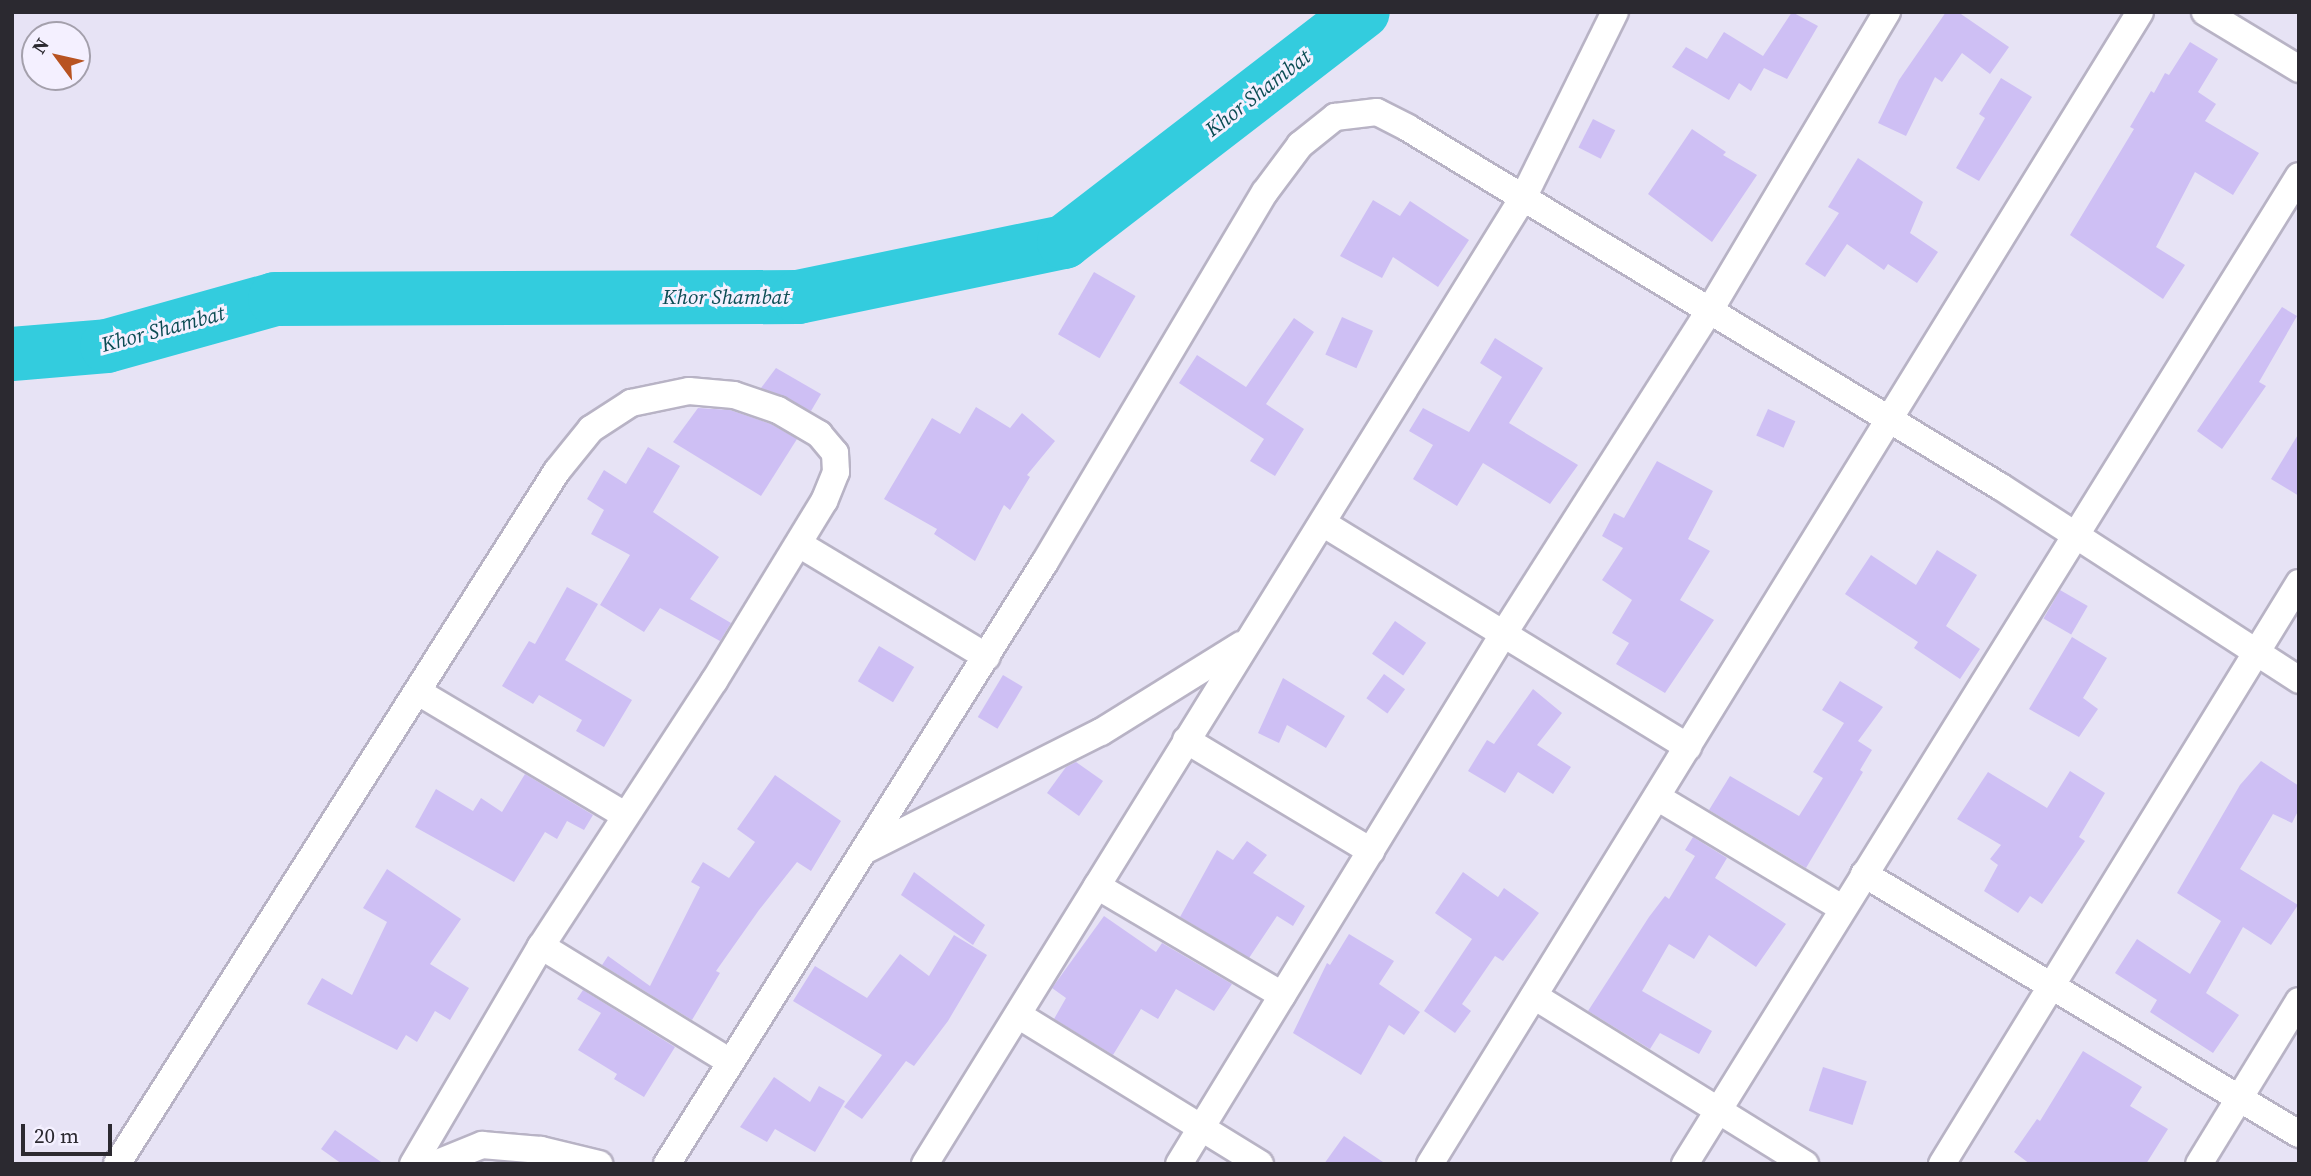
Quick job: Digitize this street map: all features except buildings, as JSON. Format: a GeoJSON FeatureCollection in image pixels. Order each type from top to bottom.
{"type":"FeatureCollection","features":[{"type":"Feature","properties":{"kind":"street"},"geometry":{"type":"LineString","coordinates":[[925,1164],[1186,740],[1324,524],[1524,195],[1615,12]]}},
{"type":"Feature","properties":{"kind":"street"},"geometry":{"type":"LineString","coordinates":[[1179,1164],[1504,633],[1710,310],[1887,12]]}},
{"type":"Feature","properties":{"kind":"street"},"geometry":{"type":"LineString","coordinates":[[1430,1164],[2140,12]]}},
{"type":"Feature","properties":{"kind":"street"},"geometry":{"type":"LineString","coordinates":[[2205,12],[2299,69]]}},
{"type":"Feature","properties":{"kind":"street"},"geometry":{"type":"LineString","coordinates":[[667,1164],[987,657],[1251,214],[1300,145],[1335,117],[1377,112],[1524,195],[1891,420],[2299,680]]}},
{"type":"Feature","properties":{"kind":"street"},"geometry":{"type":"LineString","coordinates":[[1685,1164],[2074,535],[2291,207],[2299,176]]}},
{"type":"Feature","properties":{"kind":"street"},"geometry":{"type":"LineString","coordinates":[[117,1164],[420,693],[557,471],[592,429],[631,403],[690,391],[734,396],[778,410],[829,442],[835,453],[836,472],[799,544],[623,814],[541,946],[413,1164]]}},
{"type":"Feature","properties":{"kind":"street"},"geometry":{"type":"LineString","coordinates":[[1324,524],[1688,747]]}},
{"type":"Feature","properties":{"kind":"street"},"geometry":{"type":"LineString","coordinates":[[799,544],[987,657]]}},
{"type":"Feature","properties":{"kind":"street"},"geometry":{"type":"LineString","coordinates":[[1942,1164],[2050,983],[2299,583]]}},
{"type":"Feature","properties":{"kind":"street"},"geometry":{"type":"LineString","coordinates":[[862,852],[1101,733],[1250,640]]}},
{"type":"Feature","properties":{"kind":"street"},"geometry":{"type":"LineString","coordinates":[[420,693],[623,814]]}},
{"type":"Feature","properties":{"kind":"street"},"geometry":{"type":"LineString","coordinates":[[1186,740],[1371,851]]}},
{"type":"Feature","properties":{"kind":"street"},"geometry":{"type":"LineString","coordinates":[[1657,797],[1842,908]]}},
{"type":"Feature","properties":{"kind":"street"},"geometry":{"type":"LineString","coordinates":[[1864,874],[2299,1134]]}},
{"type":"Feature","properties":{"kind":"street"},"geometry":{"type":"LineString","coordinates":[[1097,886],[1282,995]]}},
{"type":"Feature","properties":{"kind":"street"},"geometry":{"type":"LineString","coordinates":[[541,946],[730,1062]]}},
{"type":"Feature","properties":{"kind":"street"},"geometry":{"type":"LineString","coordinates":[[1534,996],[1805,1164]]}},
{"type":"Feature","properties":{"kind":"street"},"geometry":{"type":"LineString","coordinates":[[2199,1164],[2299,1001]]}},
{"type":"Feature","properties":{"kind":"street"},"geometry":{"type":"LineString","coordinates":[[1018,1014],[1260,1164]]}},
{"type":"Feature","properties":{"kind":"street"},"geometry":{"type":"LineString","coordinates":[[435,1164],[482,1145],[541,1150],[600,1164]]}},
{"type":"Feature","properties":{"kind":"waterway","name":"Khor Shambat"},"geometry":{"type":"LineString","coordinates":[[12,354],[107,346],[275,299],[798,297],[1064,242],[1363,12]]}}]}
